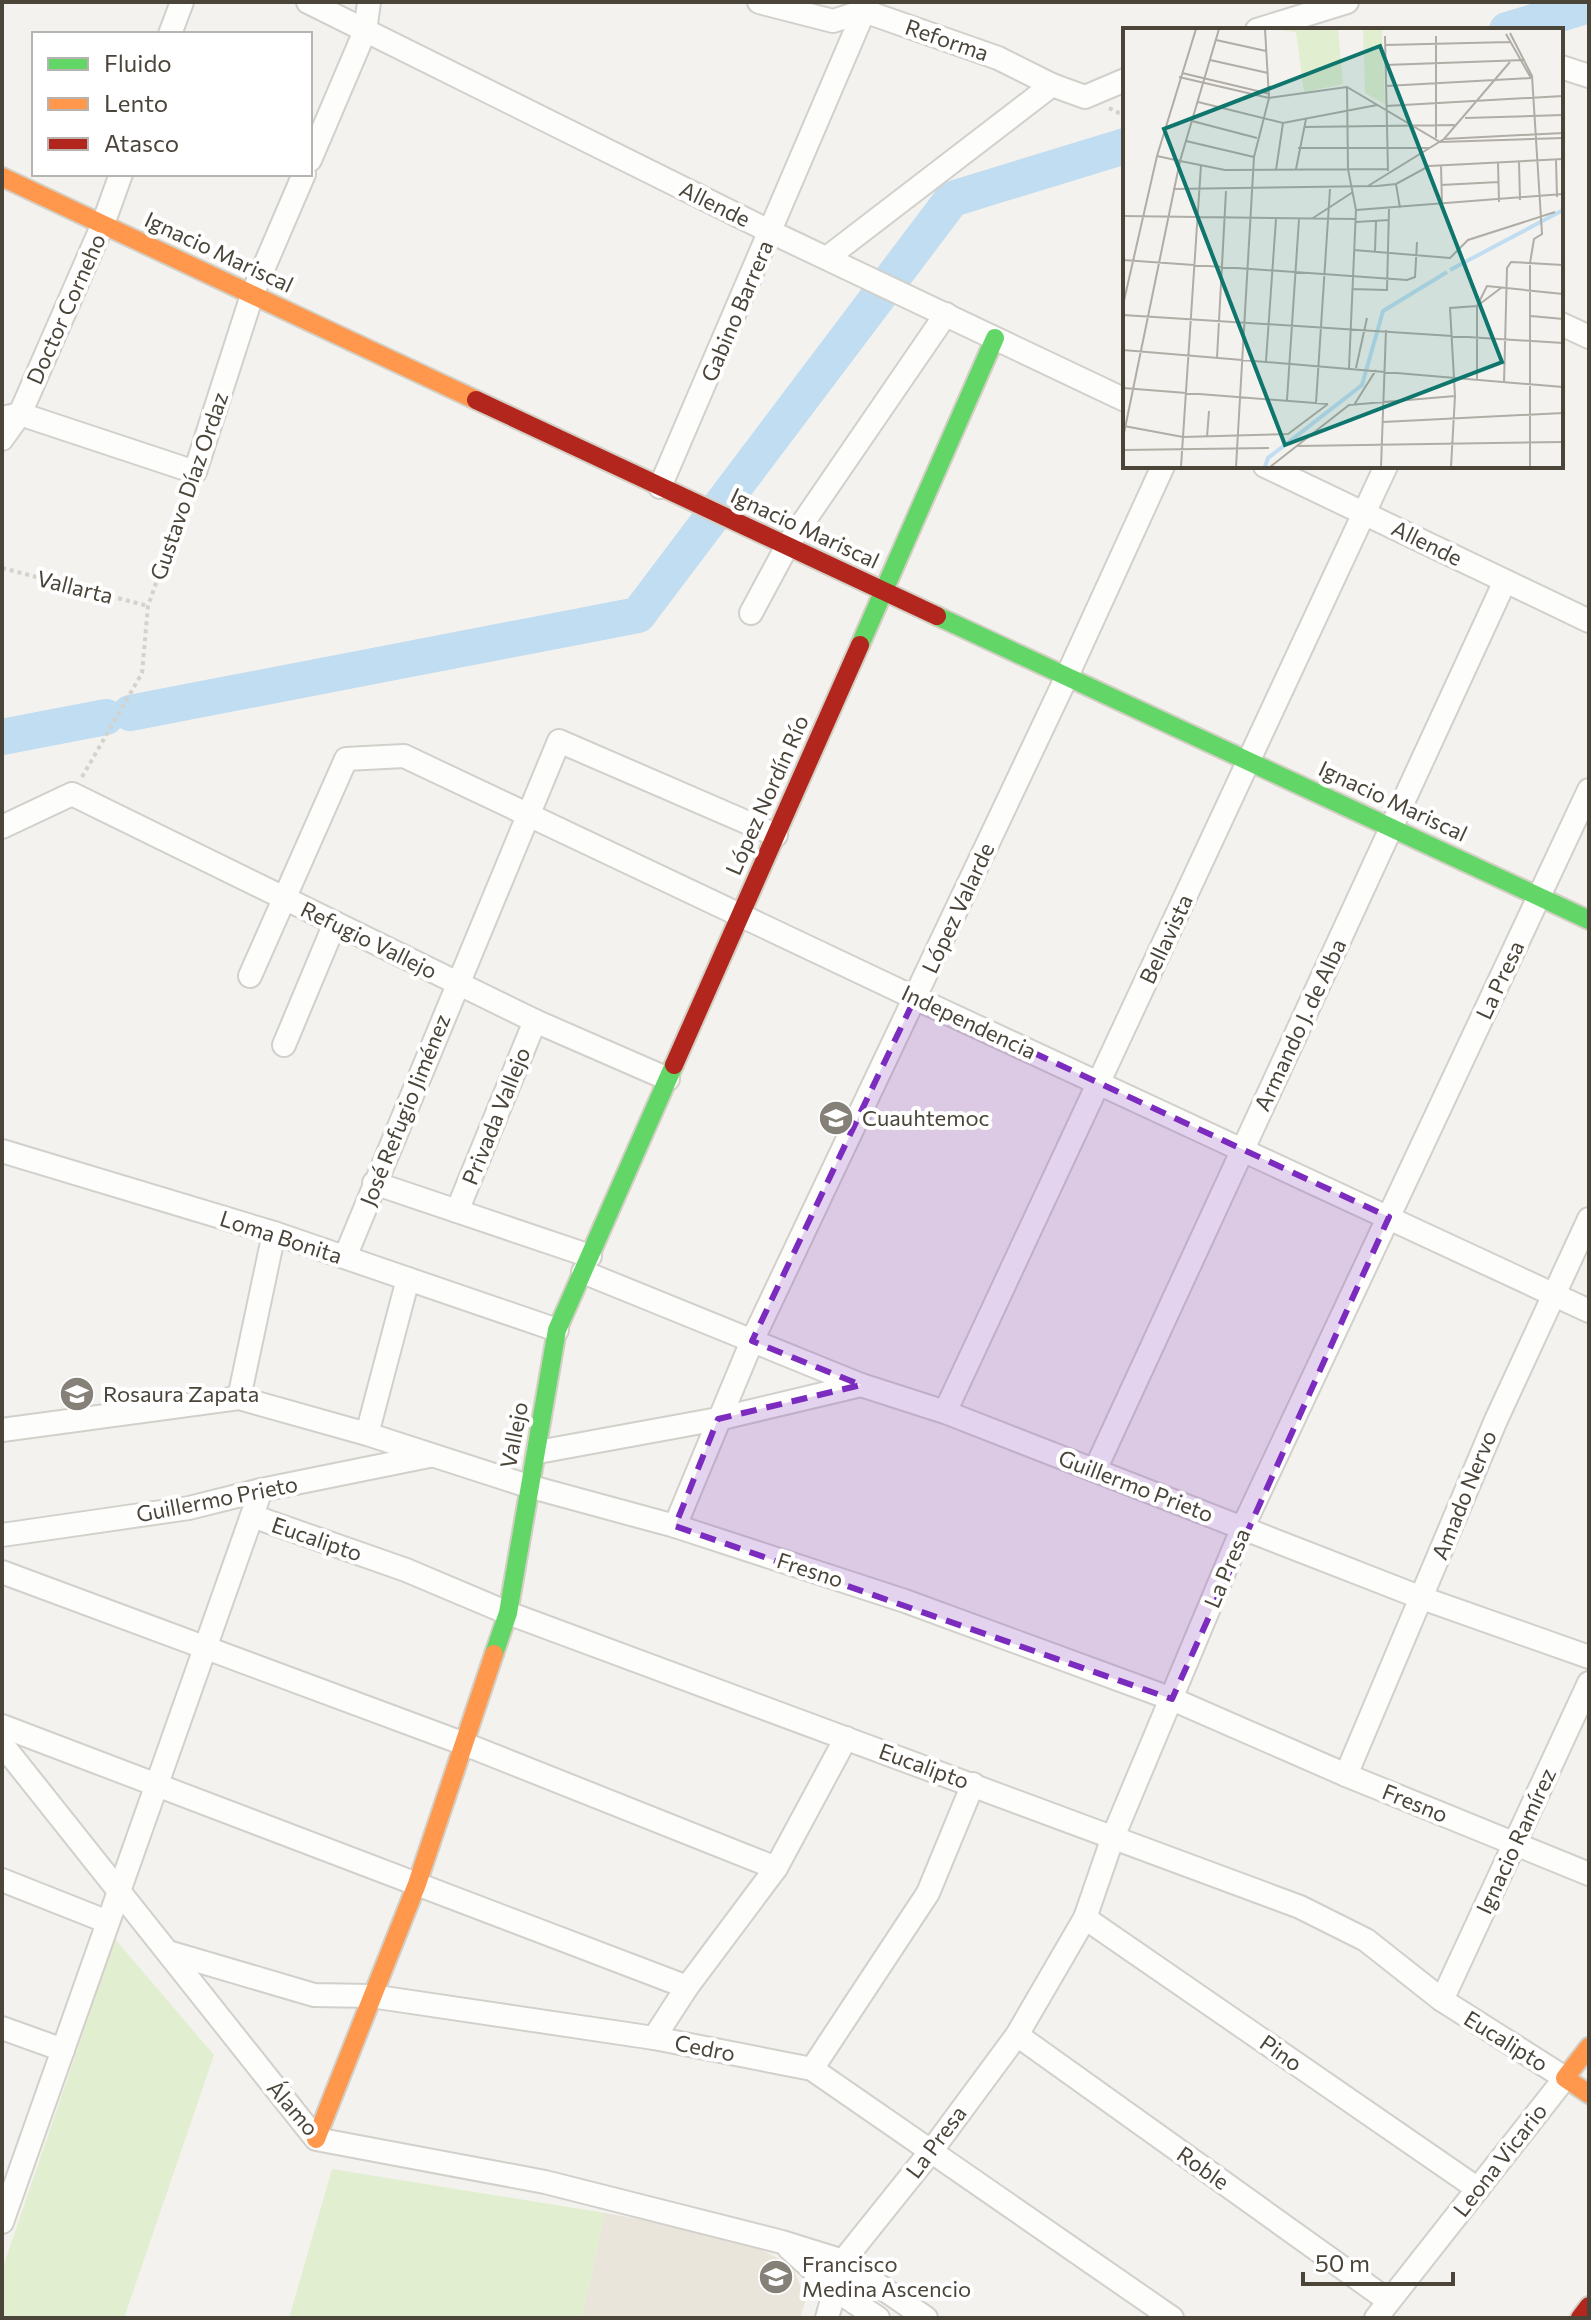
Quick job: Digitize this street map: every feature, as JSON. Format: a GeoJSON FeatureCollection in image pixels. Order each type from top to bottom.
{"type":"FeatureCollection","features":[{"type":"Feature","properties":{"kind":"street"},"geometry":{"type":"LineString","coordinates":[[171,32],[182,2]]}},
{"type":"Feature","properties":{"kind":"street","name":"Allende"},"geometry":{"type":"LineString","coordinates":[[308,2],[771,232],[1123,399]]}},
{"type":"Feature","properties":{"kind":"street"},"geometry":{"type":"LineString","coordinates":[[312,155],[365,31],[369,2]]}},
{"type":"Feature","properties":{"kind":"street"},"geometry":{"type":"LineString","coordinates":[[759,2],[833,21],[866,7]]}},
{"type":"Feature","properties":{"kind":"street"},"geometry":{"type":"LineString","coordinates":[[1263,28],[1347,2]]}},
{"type":"Feature","properties":{"kind":"street","name":"Reforma"},"geometry":{"type":"LineString","coordinates":[[866,7],[998,58],[1052,85],[1085,97],[1123,81]]}},
{"type":"Feature","properties":{"kind":"street","name":"Gabino Barrera"},"geometry":{"type":"LineString","coordinates":[[668,491],[771,232],[866,7]]}},
{"type":"Feature","properties":{"kind":"street"},"geometry":{"type":"LineString","coordinates":[[1563,68],[1589,76]]}},
{"type":"Feature","properties":{"kind":"street"},"geometry":{"type":"LineString","coordinates":[[835,260],[1052,85]]}},
{"type":"Feature","properties":{"kind":"street","name":"Doctor Corneho"},"geometry":{"type":"LineString","coordinates":[[2,439],[103,224],[120,176]]}},
{"type":"Feature","properties":{"kind":"street","name":"Gustavo Díaz Ordaz"},"geometry":{"type":"LineString","coordinates":[[195,472],[252,295],[303,176]]}},
{"type":"Feature","properties":{"kind":"street","name":"Ignacio Mariscal"},"geometry":{"type":"LineString","coordinates":[[2,177],[1589,920]]}},
{"type":"Feature","properties":{"kind":"street"},"geometry":{"type":"LineString","coordinates":[[751,613],[781,543],[939,311]]}},
{"type":"Feature","properties":{"kind":"street"},"geometry":{"type":"LineString","coordinates":[[1563,325],[1589,337]]}},
{"type":"Feature","properties":{"kind":"street","name":"López Nordín Río"},"geometry":{"type":"LineString","coordinates":[[586,1264],[995,338]]}},
{"type":"Feature","properties":{"kind":"street"},"geometry":{"type":"LineString","coordinates":[[11,416],[195,472]]}},
{"type":"Feature","properties":{"kind":"street","name":"López Valarde"},"geometry":{"type":"LineString","coordinates":[[675,1526],[752,1341],[1162,468]]}},
{"type":"Feature","properties":{"kind":"street","name":"Allende"},"geometry":{"type":"LineString","coordinates":[[1269,468],[1589,621]]}},
{"type":"Feature","properties":{"kind":"street","name":"Bellavista"},"geometry":{"type":"LineString","coordinates":[[945,1412],[1385,468]]}},
{"type":"Feature","properties":{"kind":"street","name":"Armando J. de Alba"},"geometry":{"type":"LineString","coordinates":[[1095,1470],[1505,581]]}},
{"type":"Feature","properties":{"kind":"street","name":"José Refugio Jiménez"},"geometry":{"type":"LineString","coordinates":[[345,1257],[559,741],[776,835]]}},
{"type":"Feature","properties":{"kind":"street","name":"Independencia"},"geometry":{"type":"LineString","coordinates":[[284,899],[346,759],[404,756],[915,998],[1589,1311]]}},
{"type":"Feature","properties":{"kind":"street","name":"La Presa"},"geometry":{"type":"LineString","coordinates":[[827,2318],[843,2261],[932,2150],[1017,2035],[1085,1918],[1113,1837],[1243,1527],[1589,790]]}},
{"type":"Feature","properties":{"kind":"street"},"geometry":{"type":"LineString","coordinates":[[2,827],[72,794]]}},
{"type":"Feature","properties":{"kind":"street","name":"Refugio Vallejo"},"geometry":{"type":"LineString","coordinates":[[72,794],[535,1021],[668,1079]]}},
{"type":"Feature","properties":{"kind":"street"},"geometry":{"type":"LineString","coordinates":[[250,976],[284,899]]}},
{"type":"Feature","properties":{"kind":"street"},"geometry":{"type":"LineString","coordinates":[[284,1045],[335,923]]}},
{"type":"Feature","properties":{"kind":"street","name":"Privada Vallejo"},"geometry":{"type":"LineString","coordinates":[[457,1211],[535,1021]]}},
{"type":"Feature","properties":{"kind":"street","name":"Loma Bonita"},"geometry":{"type":"LineString","coordinates":[[2,1151],[274,1233],[557,1330]]}},
{"type":"Feature","properties":{"kind":"street","name":"Guillermo Prieto"},"geometry":{"type":"LineString","coordinates":[[374,1183],[457,1211],[586,1264],[752,1341],[861,1385],[945,1412],[1422,1598],[1589,1657]]}},
{"type":"Feature","properties":{"kind":"street","name":"Amado Nervo"},"geometry":{"type":"LineString","coordinates":[[1346,1775],[1496,1420],[1589,1219]]}},
{"type":"Feature","properties":{"kind":"street"},"geometry":{"type":"LineString","coordinates":[[239,1398],[274,1233]]}},
{"type":"Feature","properties":{"kind":"street","name":"Vallejo"},"geometry":{"type":"LineString","coordinates":[[316,2139],[417,1884],[508,1613],[557,1330],[586,1264]]}},
{"type":"Feature","properties":{"kind":"street"},"geometry":{"type":"LineString","coordinates":[[367,1434],[408,1279]]}},
{"type":"Feature","properties":{"kind":"street"},"geometry":{"type":"LineString","coordinates":[[538,1452],[718,1419],[861,1385]]}},
{"type":"Feature","properties":{"kind":"street","name":"Fresno"},"geometry":{"type":"LineString","coordinates":[[2,1430],[239,1398],[367,1434],[528,1486],[675,1526],[905,1601],[1172,1699],[1346,1775],[1589,1874]]}},
{"type":"Feature","properties":{"kind":"street","name":"Guillermo Prieto"},"geometry":{"type":"LineString","coordinates":[[2,1535],[189,1508],[261,1490],[431,1456]]}},
{"type":"Feature","properties":{"kind":"street"},"geometry":{"type":"LineString","coordinates":[[2,2222],[8,2185],[63,2050],[261,1490]]}},
{"type":"Feature","properties":{"kind":"street","name":"Eucalipto"},"geometry":{"type":"LineString","coordinates":[[252,1516],[406,1570],[508,1613],[1300,1907],[1366,1940],[1442,2000],[1565,2078]]}},
{"type":"Feature","properties":{"kind":"street"},"geometry":{"type":"LineString","coordinates":[[2,1572],[462,1743],[776,1868]]}},
{"type":"Feature","properties":{"kind":"street","name":"Ignacio Ramírez"},"geometry":{"type":"LineString","coordinates":[[1442,2000],[1589,1683]]}},
{"type":"Feature","properties":{"kind":"street"},"geometry":{"type":"LineString","coordinates":[[2,1726],[687,1987]]}},
{"type":"Feature","properties":{"kind":"street"},"geometry":{"type":"LineString","coordinates":[[654,2038],[687,1987],[776,1868],[846,1738]]}},
{"type":"Feature","properties":{"kind":"street","name":"Álamo"},"geometry":{"type":"LineString","coordinates":[[2,1744],[118,1894],[168,1952],[316,2139],[545,2182],[782,2242],[843,2261],[926,2318]]}},
{"type":"Feature","properties":{"kind":"street"},"geometry":{"type":"LineString","coordinates":[[812,2069],[928,1893],[973,1784]]}},
{"type":"Feature","properties":{"kind":"street"},"geometry":{"type":"LineString","coordinates":[[2,1880],[108,1922]]}},
{"type":"Feature","properties":{"kind":"street","name":"Pino"},"geometry":{"type":"LineString","coordinates":[[1085,1918],[1478,2189]]}},
{"type":"Feature","properties":{"kind":"street","name":"Cedro"},"geometry":{"type":"LineString","coordinates":[[168,1952],[314,1995],[371,1996],[654,2038],[812,2069],[1172,2318]]}},
{"type":"Feature","properties":{"kind":"street"},"geometry":{"type":"LineString","coordinates":[[2,2028],[63,2050]]}},
{"type":"Feature","properties":{"kind":"street","name":"Roble"},"geometry":{"type":"LineString","coordinates":[[1017,2035],[1383,2309]]}},
{"type":"Feature","properties":{"kind":"street"},"geometry":{"type":"LineString","coordinates":[[1589,2047],[1565,2078],[1589,2094]]}},
{"type":"Feature","properties":{"kind":"street","name":"Leona Vicario"},"geometry":{"type":"LineString","coordinates":[[1383,2309],[1565,2078]]}},
{"type":"Feature","properties":{"kind":"street","name":"Álamo"},"geometry":{"type":"LineString","coordinates":[[782,2242],[834,2289],[878,2318]]}},
{"type":"Feature","properties":{"kind":"street"},"geometry":{"type":"LineString","coordinates":[[1580,2318],[1589,2306]]}},
{"type":"Feature","properties":{"kind":"path","name":"Gustavo Díaz Ordaz"},"geometry":{"type":"LineString","coordinates":[[72,794],[142,673],[148,606],[195,472]]}},
{"type":"Feature","properties":{"kind":"path","name":"Vallarta"},"geometry":{"type":"LineString","coordinates":[[2,568],[148,606]]}},
{"type":"Feature","properties":{"kind":"highlighted area"},"geometry":{"type":"Polygon","coordinates":[[[915,998],[1389,1217],[1172,1699],[675,1526],[718,1419],[861,1385],[752,1341],[915,998]]]}},
{"type":"Feature","properties":{"kind":"shaded area"},"geometry":{"type":"Polygon","coordinates":[[[605,2213],[733,2236],[792,2265],[806,2299],[800,2318],[582,2318],[605,2213]]]}},
{"type":"Feature","properties":{"kind":"green space"},"geometry":{"type":"Polygon","coordinates":[[[115,1939],[214,2055],[124,2318],[2,2318],[2,2270],[115,1939]]]}},
{"type":"Feature","properties":{"kind":"green space"},"geometry":{"type":"Polygon","coordinates":[[[332,2169],[605,2213],[582,2318],[289,2318],[332,2169]]]}},
{"type":"Feature","properties":{"kind":"waterway"},"geometry":{"type":"LineString","coordinates":[[1514,28],[1589,5]]}},
{"type":"Feature","properties":{"kind":"waterway"},"geometry":{"type":"LineString","coordinates":[[130,713],[638,615],[952,199],[1123,147]]}},
{"type":"Feature","properties":{"kind":"waterway"},"geometry":{"type":"LineString","coordinates":[[2,737],[106,717]]}},
{"type":"Feature","properties":{"kind":"traffic: fast"},"geometry":{"type":"LineString","coordinates":[[860,645],[995,338]]}},
{"type":"Feature","properties":{"kind":"traffic: fast"},"geometry":{"type":"LineString","coordinates":[[937,616],[1589,920]]}},
{"type":"Feature","properties":{"kind":"traffic: fast"},"geometry":{"type":"LineString","coordinates":[[494,1654],[508,1613],[557,1330],[674,1065]]}},
{"type":"Feature","properties":{"kind":"traffic: slow"},"geometry":{"type":"LineString","coordinates":[[2,177],[476,400]]}},
{"type":"Feature","properties":{"kind":"traffic: slow"},"geometry":{"type":"LineString","coordinates":[[316,2139],[417,1884],[494,1654]]}},
{"type":"Feature","properties":{"kind":"traffic: slow"},"geometry":{"type":"LineString","coordinates":[[1589,2047],[1565,2078],[1589,2094]]}},
{"type":"Feature","properties":{"kind":"traffic: jam"},"geometry":{"type":"LineString","coordinates":[[476,400],[937,616]]}},
{"type":"Feature","properties":{"kind":"traffic: jam"},"geometry":{"type":"LineString","coordinates":[[674,1065],[860,645]]}},
{"type":"Feature","properties":{"kind":"traffic: jam"},"geometry":{"type":"LineString","coordinates":[[1580,2318],[1589,2306]]}},
{"type":"Feature","properties":{"kind":"place","name":"Cuauhtemoc"},"geometry":{"type":"Point","coordinates":[836,1118]}},
{"type":"Feature","properties":{"kind":"place","name":"Rosaura Zapata"},"geometry":{"type":"Point","coordinates":[77,1394]}},
{"type":"Feature","properties":{"kind":"place","name":"Francisco Medina Ascencio"},"geometry":{"type":"Point","coordinates":[776,2277]}}]}
